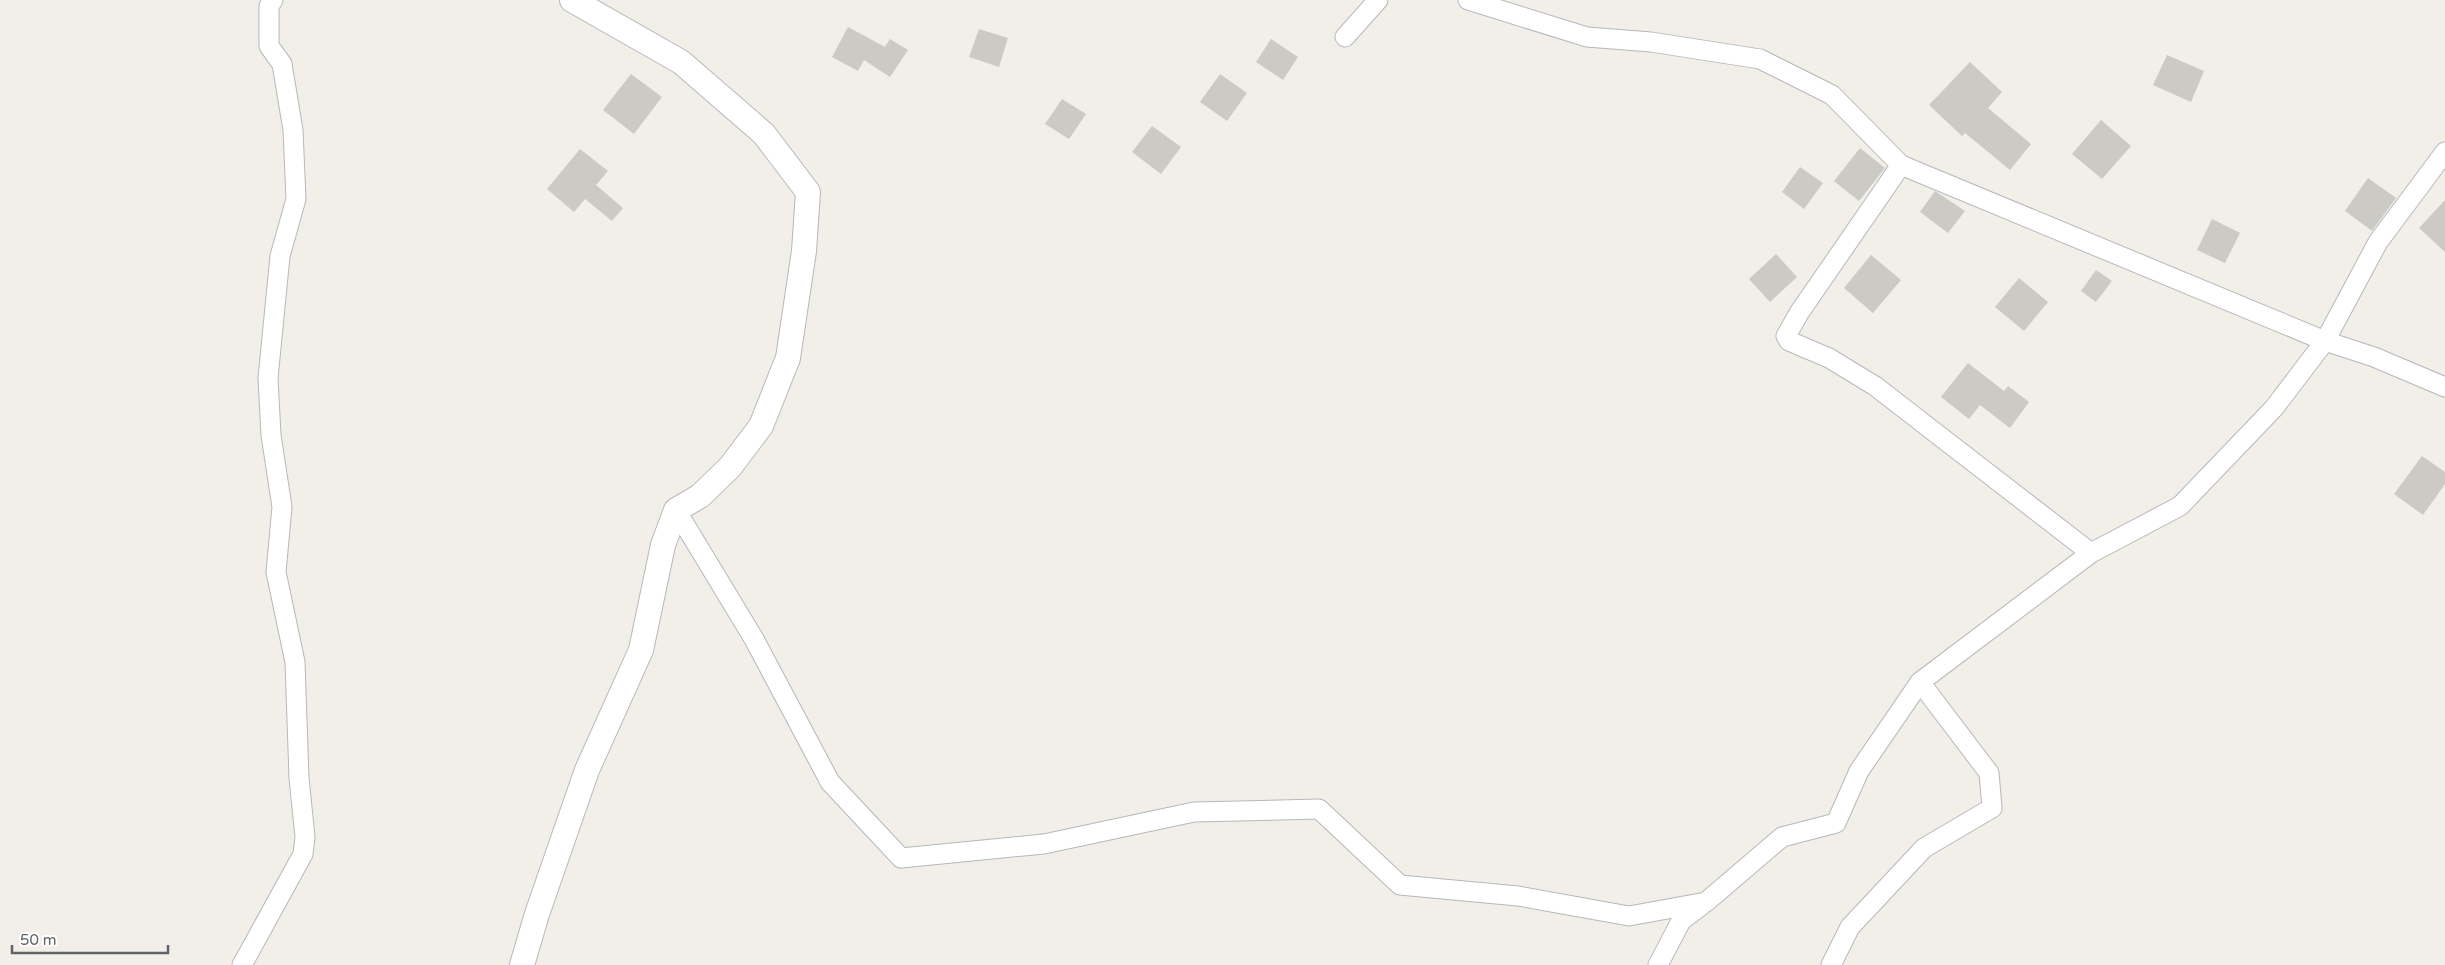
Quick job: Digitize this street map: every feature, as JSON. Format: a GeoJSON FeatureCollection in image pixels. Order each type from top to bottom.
{"type":"FeatureCollection","features":[{"type":"Feature","properties":{"kind":"street"},"geometry":{"type":"LineString","coordinates":[[242,965],[303,854],[305,837],[299,778],[294,662],[276,572],[282,508],[271,435],[268,378],[280,256],[296,199],[293,130],[282,64],[269,46],[270,6],[273,0]]}},
{"type":"Feature","properties":{"kind":"street"},"geometry":{"type":"LineString","coordinates":[[522,965],[537,914],[587,770],[641,650],[663,545],[676,510],[700,496],[730,467],[761,426],[788,358],[804,251],[808,192],[764,134],[681,62],[572,0]]}},
{"type":"Feature","properties":{"kind":"street"},"geometry":{"type":"LineString","coordinates":[[1345,37],[1378,0]]}},
{"type":"Feature","properties":{"kind":"street"},"geometry":{"type":"LineString","coordinates":[[1468,0],[1587,38],[1651,42],[1760,60],[1832,96],[1901,165],[2325,341],[2374,356],[2445,387]]}},
{"type":"Feature","properties":{"kind":"street"},"geometry":{"type":"LineString","coordinates":[[1658,965],[1681,921],[1782,837],[1836,823],[1859,771],[1920,682],[2091,553],[2180,506],[2274,408],[2325,341],[2378,242],[2445,152]]}},
{"type":"Feature","properties":{"kind":"street"},"geometry":{"type":"LineString","coordinates":[[1901,165],[1799,313],[1786,336],[1789,341],[1829,358],[1875,386],[2091,553]]}},
{"type":"Feature","properties":{"kind":"street"},"geometry":{"type":"LineString","coordinates":[[676,510],[754,639],[830,782],[901,858],[1044,844],[1194,812],[1319,809],[1400,885],[1518,896],[1629,916],[1706,902]]}},
{"type":"Feature","properties":{"kind":"street"},"geometry":{"type":"LineString","coordinates":[[1831,965],[1850,927],[1924,848],[1992,808],[1989,773],[1920,682]]}},
{"type":"Feature","properties":{"kind":"building"},"geometry":{"type":"Polygon","coordinates":[[[848,27],[885,47],[890,39],[908,50],[890,77],[864,60],[858,71],[832,57],[848,27]]]}},
{"type":"Feature","properties":{"kind":"building"},"geometry":{"type":"Polygon","coordinates":[[[979,29],[1008,38],[999,67],[969,57],[979,29]]]}},
{"type":"Feature","properties":{"kind":"building"},"geometry":{"type":"Polygon","coordinates":[[[1271,39],[1298,57],[1283,80],[1256,62],[1271,39]]]}},
{"type":"Feature","properties":{"kind":"building"},"geometry":{"type":"Polygon","coordinates":[[[2167,55],[2204,71],[2191,102],[2153,85],[2167,55]]]}},
{"type":"Feature","properties":{"kind":"building"},"geometry":{"type":"Polygon","coordinates":[[[1970,62],[2002,92],[1988,108],[2031,144],[2010,170],[1965,133],[1962,136],[1929,105],[1970,62]]]}},
{"type":"Feature","properties":{"kind":"building"},"geometry":{"type":"Polygon","coordinates":[[[631,74],[662,97],[634,134],[603,110],[631,74]]]}},
{"type":"Feature","properties":{"kind":"building"},"geometry":{"type":"Polygon","coordinates":[[[1220,74],[1247,93],[1227,121],[1200,102],[1220,74]]]}},
{"type":"Feature","properties":{"kind":"building"},"geometry":{"type":"Polygon","coordinates":[[[1062,99],[1086,114],[1069,139],[1045,124],[1062,99]]]}},
{"type":"Feature","properties":{"kind":"building"},"geometry":{"type":"Polygon","coordinates":[[[2101,120],[2131,146],[2102,179],[2072,154],[2101,120]]]}},
{"type":"Feature","properties":{"kind":"building"},"geometry":{"type":"Polygon","coordinates":[[[1152,126],[1181,147],[1161,174],[1132,152],[1152,126]]]}},
{"type":"Feature","properties":{"kind":"building"},"geometry":{"type":"Polygon","coordinates":[[[1860,148],[1885,168],[1859,201],[1834,181],[1860,148]]]}},
{"type":"Feature","properties":{"kind":"building"},"geometry":{"type":"Polygon","coordinates":[[[580,149],[608,171],[596,185],[623,208],[612,221],[585,199],[574,212],[547,189],[580,149]]]}},
{"type":"Feature","properties":{"kind":"building"},"geometry":{"type":"Polygon","coordinates":[[[1800,167],[1823,183],[1804,209],[1782,192],[1800,167]]]}},
{"type":"Feature","properties":{"kind":"building"},"geometry":{"type":"Polygon","coordinates":[[[2368,178],[2396,198],[2372,231],[2345,211],[2368,178]]]}},
{"type":"Feature","properties":{"kind":"building"},"geometry":{"type":"Polygon","coordinates":[[[1935,191],[1965,211],[1948,233],[1920,212],[1935,191]]]}},
{"type":"Feature","properties":{"kind":"building"},"geometry":{"type":"Polygon","coordinates":[[[2445,200],[2445,252],[2419,228],[2445,200]]]}},
{"type":"Feature","properties":{"kind":"building"},"geometry":{"type":"Polygon","coordinates":[[[2212,219],[2240,233],[2225,263],[2197,250],[2212,219]]]}},
{"type":"Feature","properties":{"kind":"building"},"geometry":{"type":"Polygon","coordinates":[[[1776,254],[1797,277],[1770,302],[1749,279],[1776,254]]]}},
{"type":"Feature","properties":{"kind":"building"},"geometry":{"type":"Polygon","coordinates":[[[1871,255],[1901,280],[1873,313],[1844,288],[1871,255]]]}},
{"type":"Feature","properties":{"kind":"building"},"geometry":{"type":"Polygon","coordinates":[[[2096,270],[2112,281],[2096,302],[2081,291],[2096,270]]]}},
{"type":"Feature","properties":{"kind":"building"},"geometry":{"type":"Polygon","coordinates":[[[2019,278],[2048,302],[2024,331],[1995,307],[2019,278]]]}},
{"type":"Feature","properties":{"kind":"building"},"geometry":{"type":"Polygon","coordinates":[[[1968,363],[2004,391],[2008,386],[2029,402],[2010,428],[1980,405],[1969,419],[1941,397],[1968,363]]]}},
{"type":"Feature","properties":{"kind":"building"},"geometry":{"type":"Polygon","coordinates":[[[2422,456],[2445,472],[2445,484],[2423,515],[2394,494],[2422,456]]]}}]}
